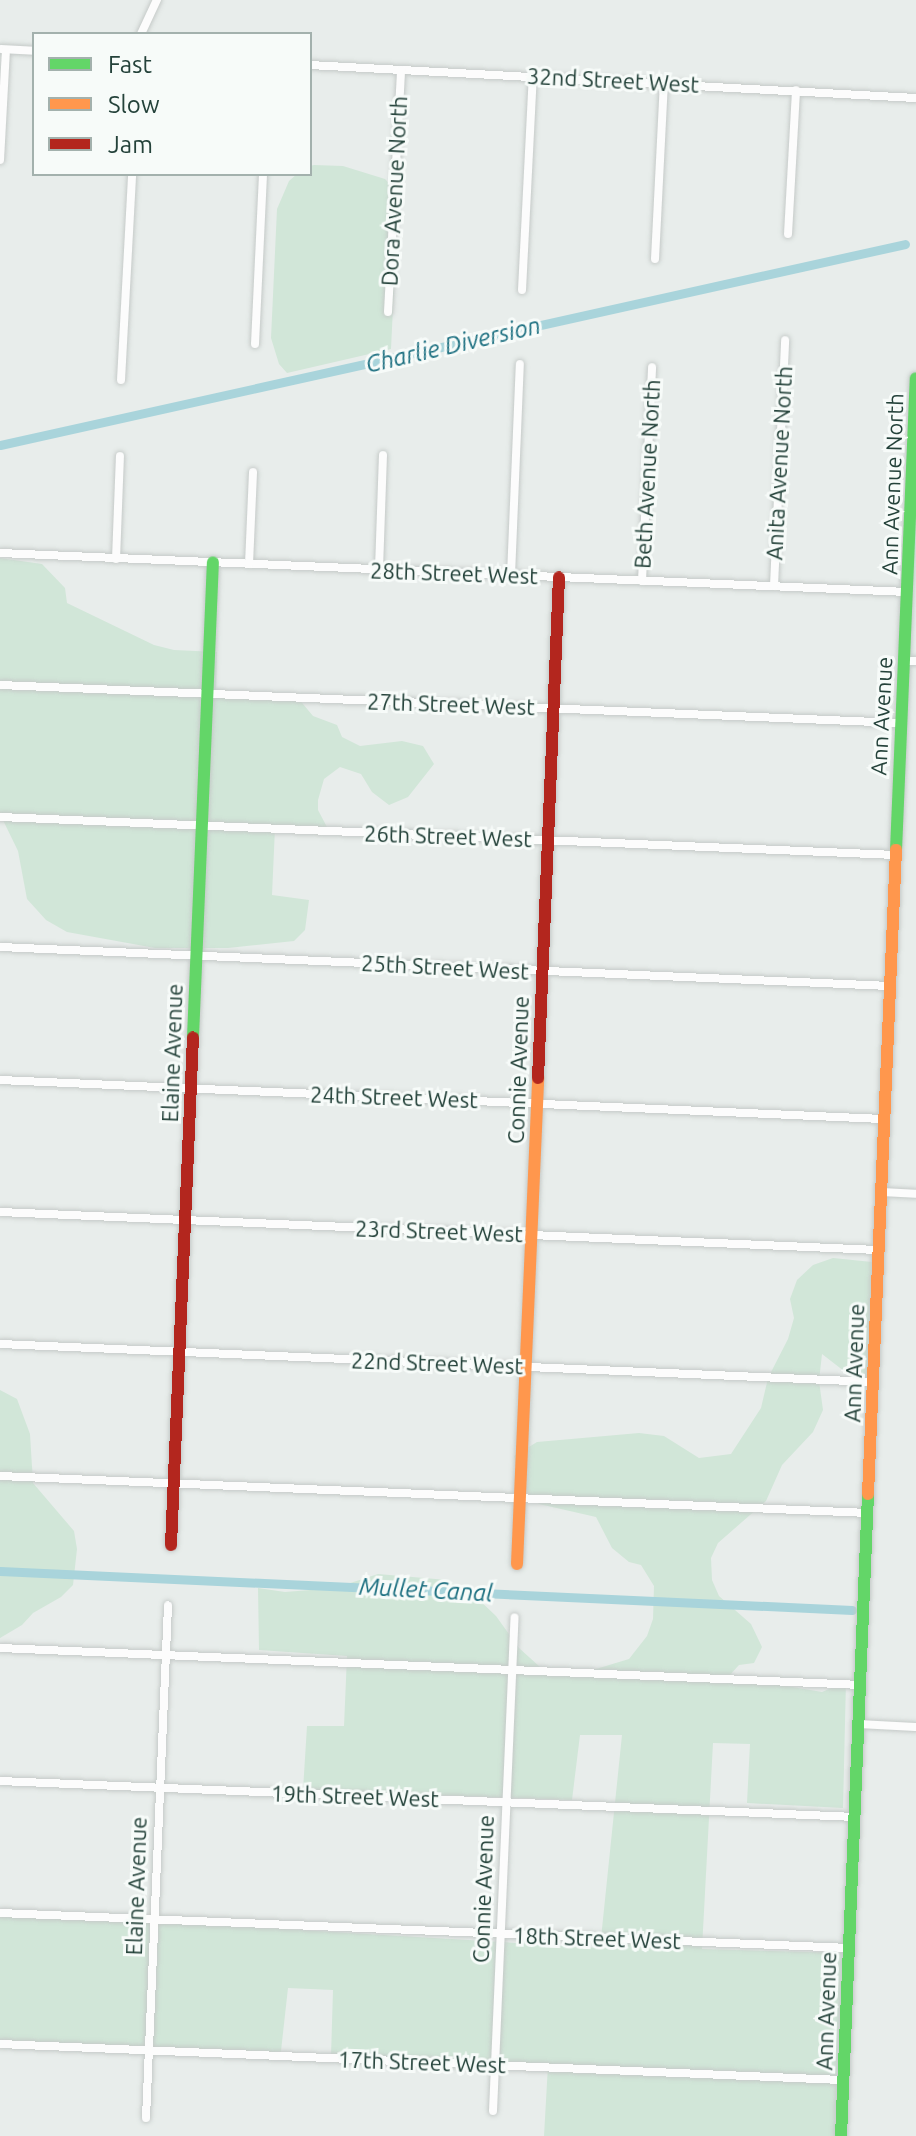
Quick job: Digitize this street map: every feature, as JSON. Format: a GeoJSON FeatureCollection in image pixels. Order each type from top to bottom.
{"type":"FeatureCollection","features":[{"type":"Feature","properties":{"kind":"street"},"geometry":{"type":"LineString","coordinates":[[142,32],[157,0]]}},
{"type":"Feature","properties":{"kind":"street"},"geometry":{"type":"LineString","coordinates":[[0,160],[3,49],[32,51]]}},
{"type":"Feature","properties":{"kind":"street","name":"32nd Street West"},"geometry":{"type":"LineString","coordinates":[[312,65],[916,98]]}},
{"type":"Feature","properties":{"kind":"street","name":"Dora Avenue North"},"geometry":{"type":"LineString","coordinates":[[388,312],[401,70]]}},
{"type":"Feature","properties":{"kind":"street"},"geometry":{"type":"LineString","coordinates":[[522,290],[533,76]]}},
{"type":"Feature","properties":{"kind":"street"},"geometry":{"type":"LineString","coordinates":[[655,259],[664,83]]}},
{"type":"Feature","properties":{"kind":"street"},"geometry":{"type":"LineString","coordinates":[[788,234],[796,90]]}},
{"type":"Feature","properties":{"kind":"street"},"geometry":{"type":"LineString","coordinates":[[121,380],[132,176]]}},
{"type":"Feature","properties":{"kind":"street"},"geometry":{"type":"LineString","coordinates":[[255,344],[263,176]]}},
{"type":"Feature","properties":{"kind":"street","name":"Anita Avenue North"},"geometry":{"type":"LineString","coordinates":[[774,586],[785,340]]}},
{"type":"Feature","properties":{"kind":"street"},"geometry":{"type":"LineString","coordinates":[[511,575],[520,364]]}},
{"type":"Feature","properties":{"kind":"street","name":"Beth Avenue North"},"geometry":{"type":"LineString","coordinates":[[642,581],[652,367]]}},
{"type":"Feature","properties":{"kind":"street","name":"Ann Avenue North"},"geometry":{"type":"LineString","coordinates":[[907,592],[916,378]]}},
{"type":"Feature","properties":{"kind":"street"},"geometry":{"type":"LineString","coordinates":[[379,569],[383,455]]}},
{"type":"Feature","properties":{"kind":"street"},"geometry":{"type":"LineString","coordinates":[[116,559],[120,456]]}},
{"type":"Feature","properties":{"kind":"street"},"geometry":{"type":"LineString","coordinates":[[249,564],[253,472]]}},
{"type":"Feature","properties":{"kind":"street","name":"28th Street West"},"geometry":{"type":"LineString","coordinates":[[0,553],[907,592]]}},
{"type":"Feature","properties":{"kind":"street","name":"Elaine Avenue"},"geometry":{"type":"LineString","coordinates":[[171,1545],[213,562]]}},
{"type":"Feature","properties":{"kind":"street","name":"Connie Avenue"},"geometry":{"type":"LineString","coordinates":[[517,1564],[559,577]]}},
{"type":"Feature","properties":{"kind":"street","name":"Ann Avenue"},"geometry":{"type":"LineString","coordinates":[[841,2136],[901,723],[910,661],[907,592]]}},
{"type":"Feature","properties":{"kind":"street","name":"27th Street West"},"geometry":{"type":"LineString","coordinates":[[0,685],[901,723]]}},
{"type":"Feature","properties":{"kind":"street","name":"26th Street West"},"geometry":{"type":"LineString","coordinates":[[0,817],[895,855]]}},
{"type":"Feature","properties":{"kind":"street","name":"25th Street West"},"geometry":{"type":"LineString","coordinates":[[0,947],[890,986]]}},
{"type":"Feature","properties":{"kind":"street","name":"24th Street West"},"geometry":{"type":"LineString","coordinates":[[0,1080],[884,1119]]}},
{"type":"Feature","properties":{"kind":"street"},"geometry":{"type":"LineString","coordinates":[[881,1192],[916,1194]]}},
{"type":"Feature","properties":{"kind":"street","name":"23rd Street West"},"geometry":{"type":"LineString","coordinates":[[0,1212],[878,1250]]}},
{"type":"Feature","properties":{"kind":"street","name":"22nd Street West"},"geometry":{"type":"LineString","coordinates":[[0,1344],[873,1382]]}},
{"type":"Feature","properties":{"kind":"street"},"geometry":{"type":"LineString","coordinates":[[0,1476],[867,1513]]}},
{"type":"Feature","properties":{"kind":"street","name":"Elaine Avenue"},"geometry":{"type":"LineString","coordinates":[[146,2118],[168,1605]]}},
{"type":"Feature","properties":{"kind":"street","name":"Connie Avenue"},"geometry":{"type":"LineString","coordinates":[[493,2111],[515,1617]]}},
{"type":"Feature","properties":{"kind":"street"},"geometry":{"type":"LineString","coordinates":[[0,1648],[860,1685]]}},
{"type":"Feature","properties":{"kind":"street"},"geometry":{"type":"LineString","coordinates":[[858,1724],[916,1727]]}},
{"type":"Feature","properties":{"kind":"street","name":"19th Street West"},"geometry":{"type":"LineString","coordinates":[[0,1781],[854,1817]]}},
{"type":"Feature","properties":{"kind":"street","name":"18th Street West"},"geometry":{"type":"LineString","coordinates":[[0,1913],[849,1948]]}},
{"type":"Feature","properties":{"kind":"street","name":"17th Street West"},"geometry":{"type":"LineString","coordinates":[[0,2044],[843,2080]]}},
{"type":"Feature","properties":{"kind":"green space"},"geometry":{"type":"Polygon","coordinates":[[[312,166],[343,166],[385,179],[395,190],[398,204],[391,349],[287,373],[279,364],[271,338],[277,209],[289,181],[295,176],[312,176],[312,166]]]}},
{"type":"Feature","properties":{"kind":"green space"},"geometry":{"type":"Polygon","coordinates":[[[0,558],[42,564],[65,588],[67,603],[154,645],[174,650],[217,652],[216,694],[298,698],[313,716],[337,725],[342,737],[360,746],[402,741],[423,746],[434,764],[408,797],[389,805],[372,792],[361,774],[340,767],[324,779],[318,800],[318,810],[328,829],[275,828],[272,895],[309,900],[305,930],[294,941],[228,948],[155,948],[67,932],[46,920],[27,899],[18,851],[0,814],[0,558]]]}},
{"type":"Feature","properties":{"kind":"green space"},"geometry":{"type":"Polygon","coordinates":[[[833,1258],[872,1262],[875,1274],[873,1385],[853,1378],[822,1354],[819,1381],[823,1410],[813,1432],[782,1465],[766,1501],[718,1543],[711,1558],[712,1580],[719,1596],[751,1624],[762,1647],[754,1663],[739,1665],[729,1676],[822,1692],[846,1682],[843,1808],[747,1803],[750,1744],[713,1743],[702,1949],[848,1953],[840,2136],[544,2136],[548,2065],[331,2056],[333,1990],[288,1988],[280,2060],[0,2044],[0,1912],[600,1948],[622,1735],[580,1735],[572,1800],[303,1790],[307,1726],[344,1726],[347,1656],[259,1650],[258,1588],[285,1592],[335,1588],[378,1574],[447,1580],[476,1597],[496,1616],[519,1648],[540,1667],[559,1672],[596,1669],[629,1659],[647,1636],[653,1619],[654,1586],[641,1565],[629,1562],[612,1548],[596,1517],[539,1504],[519,1484],[514,1456],[537,1442],[639,1433],[664,1436],[699,1458],[731,1454],[761,1408],[768,1378],[788,1339],[794,1318],[790,1299],[797,1280],[813,1265],[833,1258]]]}},
{"type":"Feature","properties":{"kind":"green space"},"geometry":{"type":"Polygon","coordinates":[[[0,1390],[17,1399],[30,1434],[33,1483],[74,1531],[77,1549],[73,1585],[61,1597],[0,1638],[0,1390]]]}},
{"type":"Feature","properties":{"kind":"waterway","name":"Charlie Diversion"},"geometry":{"type":"LineString","coordinates":[[0,445],[905,244]]}},
{"type":"Feature","properties":{"kind":"waterway","name":"Mullet Canal"},"geometry":{"type":"LineString","coordinates":[[0,1571],[852,1610]]}},
{"type":"Feature","properties":{"kind":"traffic: fast"},"geometry":{"type":"LineString","coordinates":[[896,850],[916,378]]}},
{"type":"Feature","properties":{"kind":"traffic: fast"},"geometry":{"type":"LineString","coordinates":[[193,1037],[213,562]]}},
{"type":"Feature","properties":{"kind":"traffic: fast"},"geometry":{"type":"LineString","coordinates":[[841,2136],[868,1494]]}},
{"type":"Feature","properties":{"kind":"traffic: slow"},"geometry":{"type":"LineString","coordinates":[[868,1494],[896,850]]}},
{"type":"Feature","properties":{"kind":"traffic: slow"},"geometry":{"type":"LineString","coordinates":[[517,1564],[538,1078]]}},
{"type":"Feature","properties":{"kind":"traffic: jam"},"geometry":{"type":"LineString","coordinates":[[538,1078],[559,577]]}},
{"type":"Feature","properties":{"kind":"traffic: jam"},"geometry":{"type":"LineString","coordinates":[[171,1545],[193,1037]]}}]}
